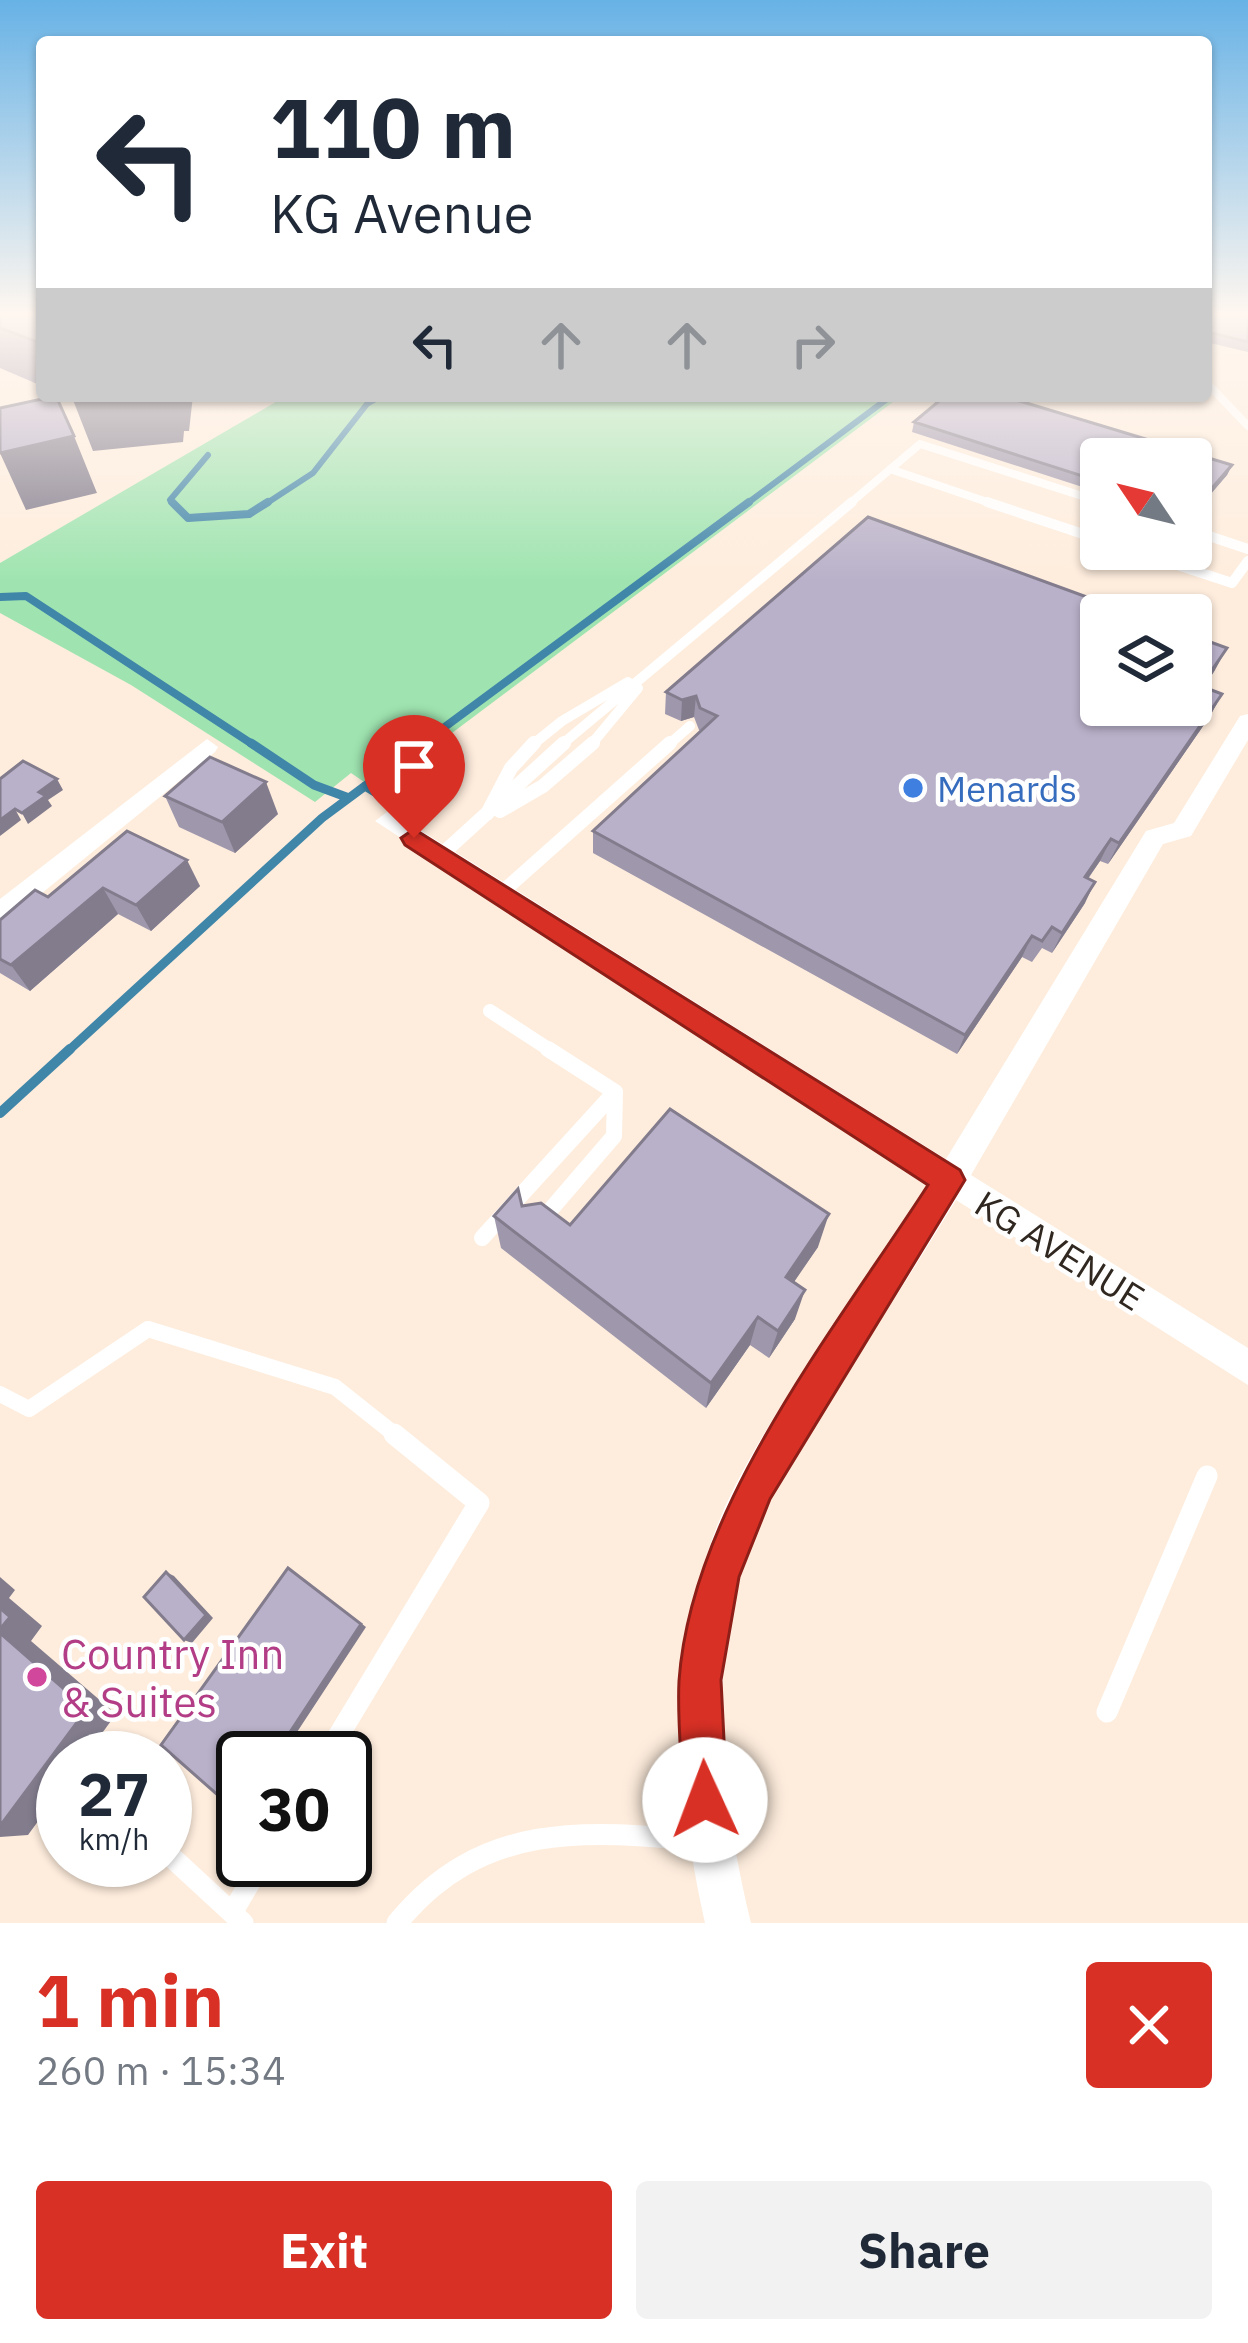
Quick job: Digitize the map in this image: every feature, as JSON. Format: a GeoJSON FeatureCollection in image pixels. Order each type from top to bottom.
{"type":"FeatureCollection","features":[{"type":"Feature","properties":{"kind":"street"},"geometry":{"type":"LineString","coordinates":[[728,1923],[707,1841],[700,1680],[719,1577],[756,1486],[949,1180],[1155,837],[1182,830],[1248,722]]}},
{"type":"Feature","properties":{"kind":"street"},"geometry":{"type":"LineString","coordinates":[[0,913],[207,747]]}},
{"type":"Feature","properties":{"kind":"street","name":"KG AVENUE"},"geometry":{"type":"LineString","coordinates":[[387,821],[1248,1368]]}},
{"type":"Feature","properties":{"kind":"lane"},"geometry":{"type":"LineString","coordinates":[[1225,402],[1248,426]]}},
{"type":"Feature","properties":{"kind":"lane"},"geometry":{"type":"LineString","coordinates":[[440,856],[536,767],[920,444],[1080,495]]}},
{"type":"Feature","properties":{"kind":"lane"},"geometry":{"type":"LineString","coordinates":[[890,469],[1080,533]]}},
{"type":"Feature","properties":{"kind":"lane"},"geometry":{"type":"LineString","coordinates":[[1212,537],[1248,549]]}},
{"type":"Feature","properties":{"kind":"lane"},"geometry":{"type":"LineString","coordinates":[[1191,570],[1232,584],[1248,561]]}},
{"type":"Feature","properties":{"kind":"lane"},"geometry":{"type":"LineString","coordinates":[[485,819],[544,788],[595,747],[654,668]]}},
{"type":"Feature","properties":{"kind":"lane"},"geometry":{"type":"LineString","coordinates":[[485,819],[502,774],[534,743],[566,717],[654,668]]}},
{"type":"Feature","properties":{"kind":"lane"},"geometry":{"type":"LineString","coordinates":[[500,894],[690,725]]}},
{"type":"Feature","properties":{"kind":"lane"},"geometry":{"type":"LineString","coordinates":[[490,1011],[615,1092]]}},
{"type":"Feature","properties":{"kind":"lane"},"geometry":{"type":"LineString","coordinates":[[535,1228],[614,1136],[615,1092]]}},
{"type":"Feature","properties":{"kind":"lane"},"geometry":{"type":"LineString","coordinates":[[482,1238],[615,1092]]}},
{"type":"Feature","properties":{"kind":"lane"},"geometry":{"type":"LineString","coordinates":[[0,1394],[29,1409],[148,1329],[335,1387],[479,1502],[341,1731]]}},
{"type":"Feature","properties":{"kind":"lane"},"geometry":{"type":"LineString","coordinates":[[1107,1712],[1207,1476]]}},
{"type":"Feature","properties":{"kind":"lane"},"geometry":{"type":"LineString","coordinates":[[398,1923],[430,1883],[491,1850],[548,1837],[621,1833],[707,1841]]}},
{"type":"Feature","properties":{"kind":"lane"},"geometry":{"type":"LineString","coordinates":[[192,1876],[237,1918],[251,1887]]}},
{"type":"Feature","properties":{"kind":"green space"},"geometry":{"type":"Polygon","coordinates":[[[276,402],[893,402],[376,790],[351,773],[315,802],[131,685],[0,613],[0,563],[276,402]]]}},
{"type":"Feature","properties":{"kind":"building"},"geometry":{"type":"Polygon","coordinates":[[[59,402],[74,436],[0,453],[0,408],[59,402]]]}},
{"type":"Feature","properties":{"kind":"building"},"geometry":{"type":"Polygon","coordinates":[[[938,402],[1023,402],[1142,438],[1080,438],[1080,475],[914,422],[938,402]]]}},
{"type":"Feature","properties":{"kind":"building"},"geometry":{"type":"Polygon","coordinates":[[[1212,459],[1232,465],[1212,488],[1212,459]]]}},
{"type":"Feature","properties":{"kind":"building","name":"Menards"},"geometry":{"type":"Polygon","coordinates":[[[868,517],[1080,595],[1080,726],[1200,726],[1119,843],[1111,839],[1085,877],[1095,882],[1062,933],[1052,927],[1042,941],[1032,936],[965,1035],[593,831],[717,716],[700,708],[696,696],[682,700],[666,692],[868,517]]]}},
{"type":"Feature","properties":{"kind":"building","name":"Menards"},"geometry":{"type":"Polygon","coordinates":[[[1212,643],[1227,648],[1212,670],[1212,643]]]}},
{"type":"Feature","properties":{"kind":"building","name":"Menards"},"geometry":{"type":"Polygon","coordinates":[[[1212,690],[1222,694],[1212,708],[1212,690]]]}},
{"type":"Feature","properties":{"kind":"building"},"geometry":{"type":"Polygon","coordinates":[[[210,757],[266,782],[222,822],[165,796],[210,757]]]}},
{"type":"Feature","properties":{"kind":"building"},"geometry":{"type":"Polygon","coordinates":[[[23,761],[57,779],[39,792],[46,796],[22,813],[15,809],[0,820],[0,779],[23,761]]]}},
{"type":"Feature","properties":{"kind":"building"},"geometry":{"type":"Polygon","coordinates":[[[127,831],[187,860],[136,905],[103,888],[11,965],[0,959],[0,920],[35,890],[48,897],[127,831]]]}},
{"type":"Feature","properties":{"kind":"building"},"geometry":{"type":"Polygon","coordinates":[[[670,1109],[829,1214],[786,1277],[805,1290],[778,1331],[758,1317],[711,1383],[494,1216],[518,1189],[522,1206],[541,1203],[570,1225],[670,1109]]]}},
{"type":"Feature","properties":{"kind":"building"},"geometry":{"type":"Polygon","coordinates":[[[288,1568],[361,1624],[291,1731],[216,1731],[216,1793],[192,1772],[192,1731],[171,1731],[288,1568]]]}},
{"type":"Feature","properties":{"kind":"building"},"geometry":{"type":"Polygon","coordinates":[[[166,1572],[206,1615],[184,1640],[144,1597],[166,1572]]]}},
{"type":"Feature","properties":{"kind":"building"},"geometry":{"type":"Polygon","coordinates":[[[0,1608],[10,1617],[0,1629],[0,1608]]]}},
{"type":"Feature","properties":{"kind":"building"},"geometry":{"type":"Polygon","coordinates":[[[0,1633],[87,1709],[71,1731],[36,1731],[36,1778],[0,1826],[0,1633]]]}},
{"type":"Feature","properties":{"kind":"waterway"},"geometry":{"type":"LineString","coordinates":[[264,505],[313,473],[370,402]]}},
{"type":"Feature","properties":{"kind":"waterway"},"geometry":{"type":"LineString","coordinates":[[745,505],[883,402]]}},
{"type":"Feature","properties":{"kind":"waterway"},"geometry":{"type":"LineString","coordinates":[[208,455],[170,500],[188,518],[249,514],[268,502]]}},
{"type":"Feature","properties":{"kind":"waterway"},"geometry":{"type":"LineString","coordinates":[[419,746],[749,502]]}},
{"type":"Feature","properties":{"kind":"waterway"},"geometry":{"type":"LineString","coordinates":[[0,597],[26,596],[255,746]]}},
{"type":"Feature","properties":{"kind":"waterway"},"geometry":{"type":"LineString","coordinates":[[251,743],[314,785],[349,798]]}},
{"type":"Feature","properties":{"kind":"waterway"},"geometry":{"type":"LineString","coordinates":[[365,786],[423,743]]}},
{"type":"Feature","properties":{"kind":"waterway"},"geometry":{"type":"LineString","coordinates":[[349,798],[365,786]]}},
{"type":"Feature","properties":{"kind":"waterway"},"geometry":{"type":"LineString","coordinates":[[365,786],[402,809]]}},
{"type":"Feature","properties":{"kind":"waterway"},"geometry":{"type":"LineString","coordinates":[[67,1052],[349,798]]}},
{"type":"Feature","properties":{"kind":"waterway"},"geometry":{"type":"LineString","coordinates":[[0,1113],[70,1049]]}},
{"type":"Feature","properties":{"kind":"place","name":"Menards"},"geometry":{"type":"Point","coordinates":[913,788]}},
{"type":"Feature","properties":{"kind":"place","name":"Country Inn & Suites"},"geometry":{"type":"Point","coordinates":[37,1677]}},
{"type":"Feature","properties":{"kind":"route"},"geometry":{"type":"LineString","coordinates":[[414,838],[949,1180],[756,1486],[719,1577],[700,1680],[705,1800]]}}]}
